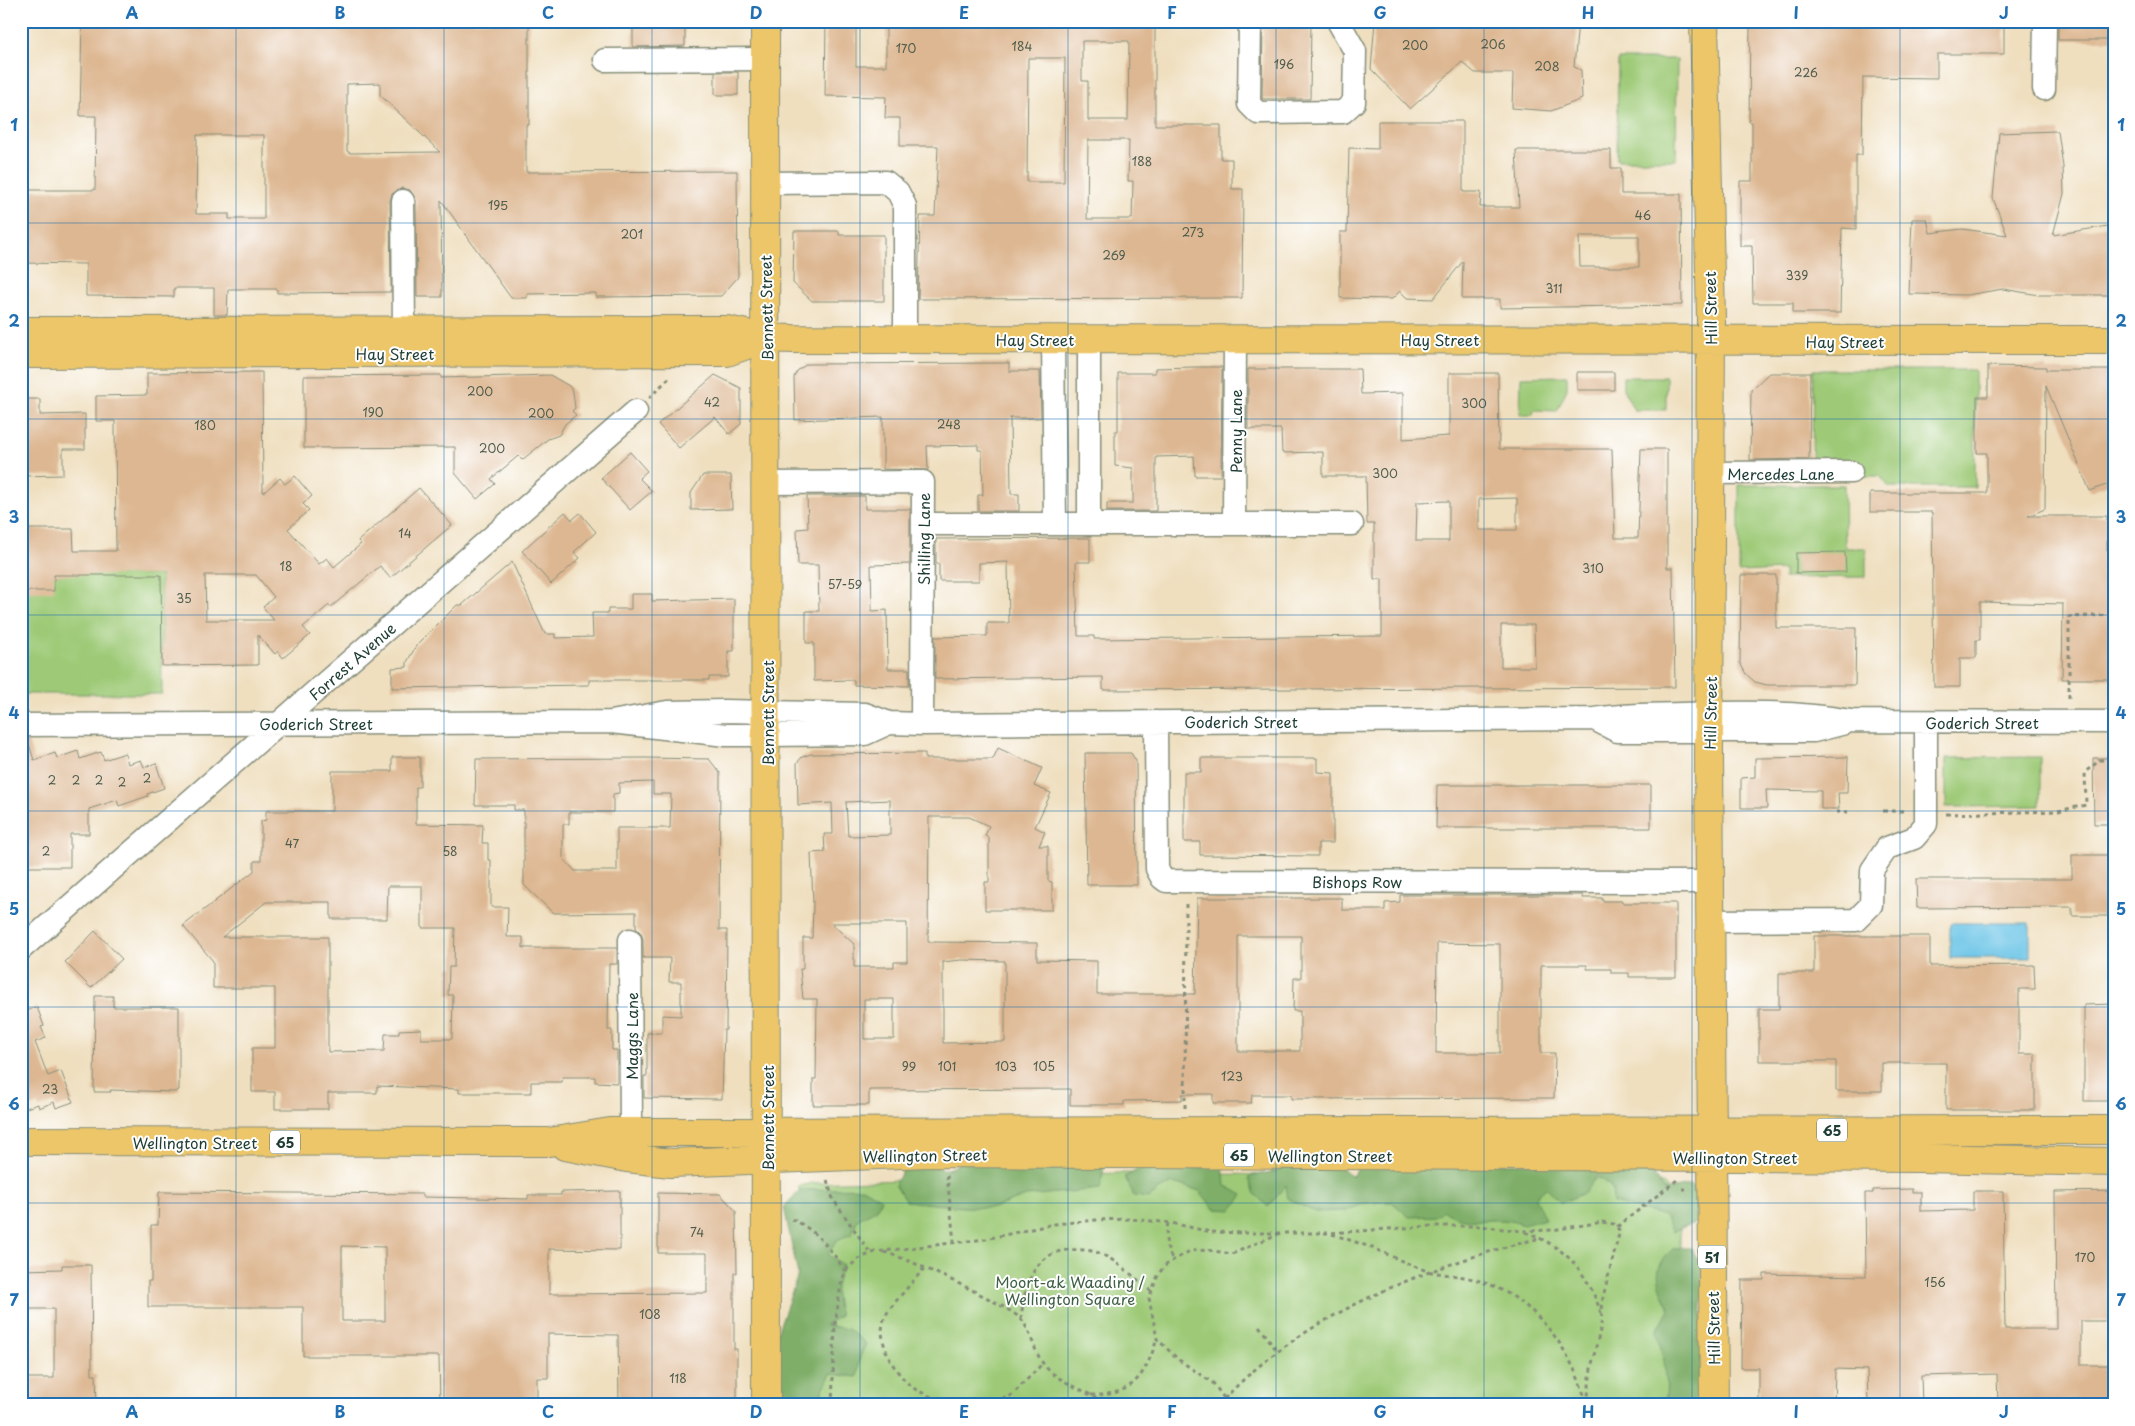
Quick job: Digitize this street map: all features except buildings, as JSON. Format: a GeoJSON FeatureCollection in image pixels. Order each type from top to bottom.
{"type":"FeatureCollection","features":[{"type":"Feature","properties":{"kind":"main road","name":"Bennett Street"},"geometry":{"type":"LineString","coordinates":[[765,21],[766,1405]]}},
{"type":"Feature","properties":{"kind":"main road","name":"Hill Street"},"geometry":{"type":"LineString","coordinates":[[1704,21],[1710,340],[1710,921],[1714,1405]]}},
{"type":"Feature","properties":{"kind":"main road","name":"Hay Street"},"geometry":{"type":"LineString","coordinates":[[21,331],[404,332],[727,330],[766,338],[2114,340]]}},
{"type":"Feature","properties":{"kind":"main road","name":"Hay Street"},"geometry":{"type":"LineString","coordinates":[[21,354],[727,352],[766,338]]}},
{"type":"Feature","properties":{"kind":"main road","name":"Wellington Street"},"geometry":{"type":"LineString","coordinates":[[21,1142],[548,1142],[610,1132],[767,1131],[2114,1130]]}},
{"type":"Feature","properties":{"kind":"main road","name":"Wellington Street"},"geometry":{"type":"LineString","coordinates":[[548,1142],[655,1162],[767,1160],[929,1153],[1910,1158],[2114,1162]]}},
{"type":"Feature","properties":{"kind":"street"},"geometry":{"type":"LineString","coordinates":[[1250,21],[1249,104],[1258,113],[1343,112],[1354,102],[1355,51],[1338,21]]}},
{"type":"Feature","properties":{"kind":"street"},"geometry":{"type":"LineString","coordinates":[[2044,89],[2045,21]]}},
{"type":"Feature","properties":{"kind":"street"},"geometry":{"type":"LineString","coordinates":[[605,60],[765,59]]}},
{"type":"Feature","properties":{"kind":"street"},"geometry":{"type":"LineString","coordinates":[[765,183],[886,182],[898,192],[905,206],[905,338]]}},
{"type":"Feature","properties":{"kind":"street"},"geometry":{"type":"LineString","coordinates":[[403,201],[404,332]]}},
{"type":"Feature","properties":{"kind":"street"},"geometry":{"type":"LineString","coordinates":[[1054,338],[1055,524]]}},
{"type":"Feature","properties":{"kind":"street"},"geometry":{"type":"LineString","coordinates":[[1089,339],[1089,524]]}},
{"type":"Feature","properties":{"kind":"street","name":"Penny Lane"},"geometry":{"type":"LineString","coordinates":[[1234,524],[1235,339]]}},
{"type":"Feature","properties":{"kind":"street","name":"Forrest Avenue"},"geometry":{"type":"LineString","coordinates":[[21,949],[636,411]]}},
{"type":"Feature","properties":{"kind":"street","name":"Mercedes Lane"},"geometry":{"type":"LineString","coordinates":[[1710,473],[1852,472]]}},
{"type":"Feature","properties":{"kind":"street","name":"Shilling Lane"},"geometry":{"type":"LineString","coordinates":[[765,483],[923,482],[922,724]]}},
{"type":"Feature","properties":{"kind":"street"},"geometry":{"type":"LineString","coordinates":[[923,524],[1352,524]]}},
{"type":"Feature","properties":{"kind":"street","name":"Goderich Street"},"geometry":{"type":"LineString","coordinates":[[21,725],[282,722],[611,722],[706,733],[767,724],[864,734],[889,723],[1594,719],[1617,731],[1710,722],[1814,731],[1851,722],[2114,722]]}},
{"type":"Feature","properties":{"kind":"street","name":"Bishops Row"},"geometry":{"type":"LineString","coordinates":[[1156,722],[1156,870],[1166,881],[1710,882]]}},
{"type":"Feature","properties":{"kind":"street"},"geometry":{"type":"LineString","coordinates":[[1710,921],[1856,920],[1871,905],[1872,870],[1887,848],[1914,838],[1926,824],[1926,722]]}},
{"type":"Feature","properties":{"kind":"street","name":"Maggs Lane"},"geometry":{"type":"LineString","coordinates":[[630,940],[631,1132]]}},
{"type":"Feature","properties":{"kind":"path"},"geometry":{"type":"LineString","coordinates":[[636,411],[676,371]]}},
{"type":"Feature","properties":{"kind":"path"},"geometry":{"type":"LineString","coordinates":[[2069,698],[2069,617],[2114,615]]}},
{"type":"Feature","properties":{"kind":"path"},"geometry":{"type":"LineString","coordinates":[[1883,811],[1936,814],[2058,811],[2086,805],[2086,772],[2100,760],[2114,760]]}},
{"type":"Feature","properties":{"kind":"path"},"geometry":{"type":"LineString","coordinates":[[1836,812],[1852,812]]}},
{"type":"Feature","properties":{"kind":"path"},"geometry":{"type":"LineString","coordinates":[[1185,1116],[1186,882]]}},
{"type":"Feature","properties":{"kind":"path"},"geometry":{"type":"LineString","coordinates":[[947,1173],[954,1242]]}},
{"type":"Feature","properties":{"kind":"path"},"geometry":{"type":"LineString","coordinates":[[826,1177],[833,1199],[871,1254]]}},
{"type":"Feature","properties":{"kind":"path"},"geometry":{"type":"LineString","coordinates":[[1617,1227],[1677,1180]]}},
{"type":"Feature","properties":{"kind":"path"},"geometry":{"type":"LineString","coordinates":[[792,1219],[806,1226],[823,1240],[845,1271]]}},
{"type":"Feature","properties":{"kind":"path"},"geometry":{"type":"LineString","coordinates":[[832,1405],[835,1325],[845,1271],[858,1259],[881,1251],[986,1239],[1054,1224],[1096,1220],[1132,1219],[1168,1223],[1211,1232],[1281,1233],[1329,1233],[1442,1226],[1522,1232],[1552,1230],[1603,1222],[1617,1227]]}},
{"type":"Feature","properties":{"kind":"path"},"geometry":{"type":"LineString","coordinates":[[1168,1223],[1165,1239],[1167,1250],[1173,1260]]}},
{"type":"Feature","properties":{"kind":"path"},"geometry":{"type":"LineString","coordinates":[[1586,1405],[1591,1368],[1602,1316],[1605,1284],[1619,1234],[1617,1227]]}},
{"type":"Feature","properties":{"kind":"path"},"geometry":{"type":"LineString","coordinates":[[1522,1232],[1541,1238],[1557,1247],[1579,1268],[1591,1287],[1602,1316]]}},
{"type":"Feature","properties":{"kind":"path"},"geometry":{"type":"LineString","coordinates":[[1092,1395],[1107,1396],[1132,1387],[1143,1373],[1157,1339],[1149,1298],[1159,1273],[1173,1260],[1190,1251],[1208,1250],[1232,1254],[1281,1233]]}},
{"type":"Feature","properties":{"kind":"path"},"geometry":{"type":"LineString","coordinates":[[1329,1233],[1430,1272],[1472,1278],[1494,1286],[1523,1304],[1547,1327],[1567,1354],[1580,1382],[1586,1405]]}},
{"type":"Feature","properties":{"kind":"path"},"geometry":{"type":"LineString","coordinates":[[1218,1405],[1278,1352],[1308,1331],[1361,1302],[1404,1281],[1506,1246],[1541,1238]]}},
{"type":"Feature","properties":{"kind":"path"},"geometry":{"type":"LineString","coordinates":[[1104,1405],[1092,1395],[1073,1387],[1042,1364],[1021,1319],[1023,1298],[1028,1280],[1045,1258],[1060,1251],[1078,1249],[1099,1253],[1152,1292]]}},
{"type":"Feature","properties":{"kind":"path"},"geometry":{"type":"LineString","coordinates":[[881,1251],[897,1255],[924,1268],[1005,1308],[1021,1319]]}},
{"type":"Feature","properties":{"kind":"path"},"geometry":{"type":"LineString","coordinates":[[924,1268],[884,1318],[882,1332],[885,1349],[897,1370],[913,1388],[950,1405]]}},
{"type":"Feature","properties":{"kind":"path"},"geometry":{"type":"LineString","coordinates":[[1259,1326],[1278,1352]]}},
{"type":"Feature","properties":{"kind":"path"},"geometry":{"type":"LineString","coordinates":[[1157,1339],[1179,1360],[1212,1384],[1224,1398]]}},
{"type":"Feature","properties":{"kind":"path"},"geometry":{"type":"LineString","coordinates":[[987,1405],[1012,1395],[1042,1364]]}},
{"type":"Feature","properties":{"kind":"path"},"geometry":{"type":"LineString","coordinates":[[940,1405],[944,1402]]}},
{"type":"Feature","properties":{"kind":"green space"},"geometry":{"type":"Polygon","coordinates":[[[1618,59],[1677,59],[1676,160],[1617,160],[1618,59]]]}},
{"type":"Feature","properties":{"kind":"green space"},"geometry":{"type":"Polygon","coordinates":[[[1813,370],[1975,370],[1975,487],[1889,487],[1880,476],[1862,476],[1862,465],[1812,464],[1813,370]]]}},
{"type":"Feature","properties":{"kind":"green space"},"geometry":{"type":"Polygon","coordinates":[[[1567,376],[1567,389],[1557,411],[1534,410],[1533,415],[1520,415],[1521,377],[1567,376]]]}},
{"type":"Feature","properties":{"kind":"green space"},"geometry":{"type":"Polygon","coordinates":[[[1623,377],[1666,377],[1666,410],[1634,410],[1623,389],[1623,377]]]}},
{"type":"Feature","properties":{"kind":"green space"},"geometry":{"type":"Polygon","coordinates":[[[1739,485],[1844,485],[1845,548],[1866,548],[1866,577],[1784,578],[1784,570],[1739,572],[1739,485]]]}},
{"type":"Feature","properties":{"kind":"green space"},"geometry":{"type":"Polygon","coordinates":[[[54,575],[161,575],[162,694],[21,694],[21,591],[32,591],[54,575]]]}},
{"type":"Feature","properties":{"kind":"green space"},"geometry":{"type":"Polygon","coordinates":[[[2040,757],[2040,806],[1946,807],[1946,758],[2040,757]]]}},
{"type":"Feature","properties":{"kind":"green space"},"geometry":{"type":"Polygon","coordinates":[[[926,1159],[941,1169],[953,1167],[964,1160],[1105,1162],[1100,1189],[1026,1196],[994,1208],[962,1207],[906,1201],[895,1185],[904,1168],[926,1159]]]}},
{"type":"Feature","properties":{"kind":"green space"},"geometry":{"type":"Polygon","coordinates":[[[1291,1161],[1336,1161],[1352,1177],[1360,1161],[1647,1166],[1663,1190],[1690,1185],[1702,1192],[1702,1220],[1673,1231],[1665,1216],[1613,1203],[1612,1188],[1597,1176],[1584,1193],[1561,1203],[1546,1188],[1535,1198],[1545,1219],[1523,1225],[1504,1220],[1464,1219],[1443,1211],[1438,1216],[1409,1217],[1392,1202],[1366,1203],[1345,1211],[1315,1212],[1288,1199],[1286,1185],[1268,1207],[1255,1194],[1248,1177],[1279,1170],[1291,1161]]]}},
{"type":"Feature","properties":{"kind":"green space"},"geometry":{"type":"Polygon","coordinates":[[[1223,1164],[1225,1185],[1243,1195],[1232,1210],[1214,1209],[1200,1191],[1173,1183],[1149,1198],[1134,1196],[1125,1177],[1145,1165],[1223,1164]]]}},
{"type":"Feature","properties":{"kind":"green space","name":"Moort-ak Waadiny / Wellington Square"},"geometry":{"type":"Polygon","coordinates":[[[1119,1173],[1648,1179],[1664,1185],[1677,1199],[1680,1233],[1682,1405],[795,1405],[799,1186],[813,1183],[1119,1173]]]}},
{"type":"Feature","properties":{"kind":"green space"},"geometry":{"type":"Polygon","coordinates":[[[862,1188],[881,1199],[877,1209],[857,1220],[852,1234],[837,1240],[828,1255],[843,1265],[836,1290],[840,1316],[825,1325],[848,1329],[866,1344],[860,1357],[857,1377],[831,1374],[822,1391],[818,1405],[783,1405],[777,1363],[777,1333],[798,1275],[784,1207],[800,1190],[862,1188]]]}},
{"type":"Feature","properties":{"kind":"green space"},"geometry":{"type":"Polygon","coordinates":[[[1674,1248],[1691,1248],[1702,1266],[1702,1356],[1699,1377],[1702,1405],[1664,1405],[1667,1387],[1657,1331],[1669,1309],[1658,1276],[1661,1263],[1674,1248]]]}},
{"type":"Feature","properties":{"kind":"water"},"geometry":{"type":"Polygon","coordinates":[[[1950,923],[2030,923],[2030,958],[1950,958],[1950,923]]]}}]}
